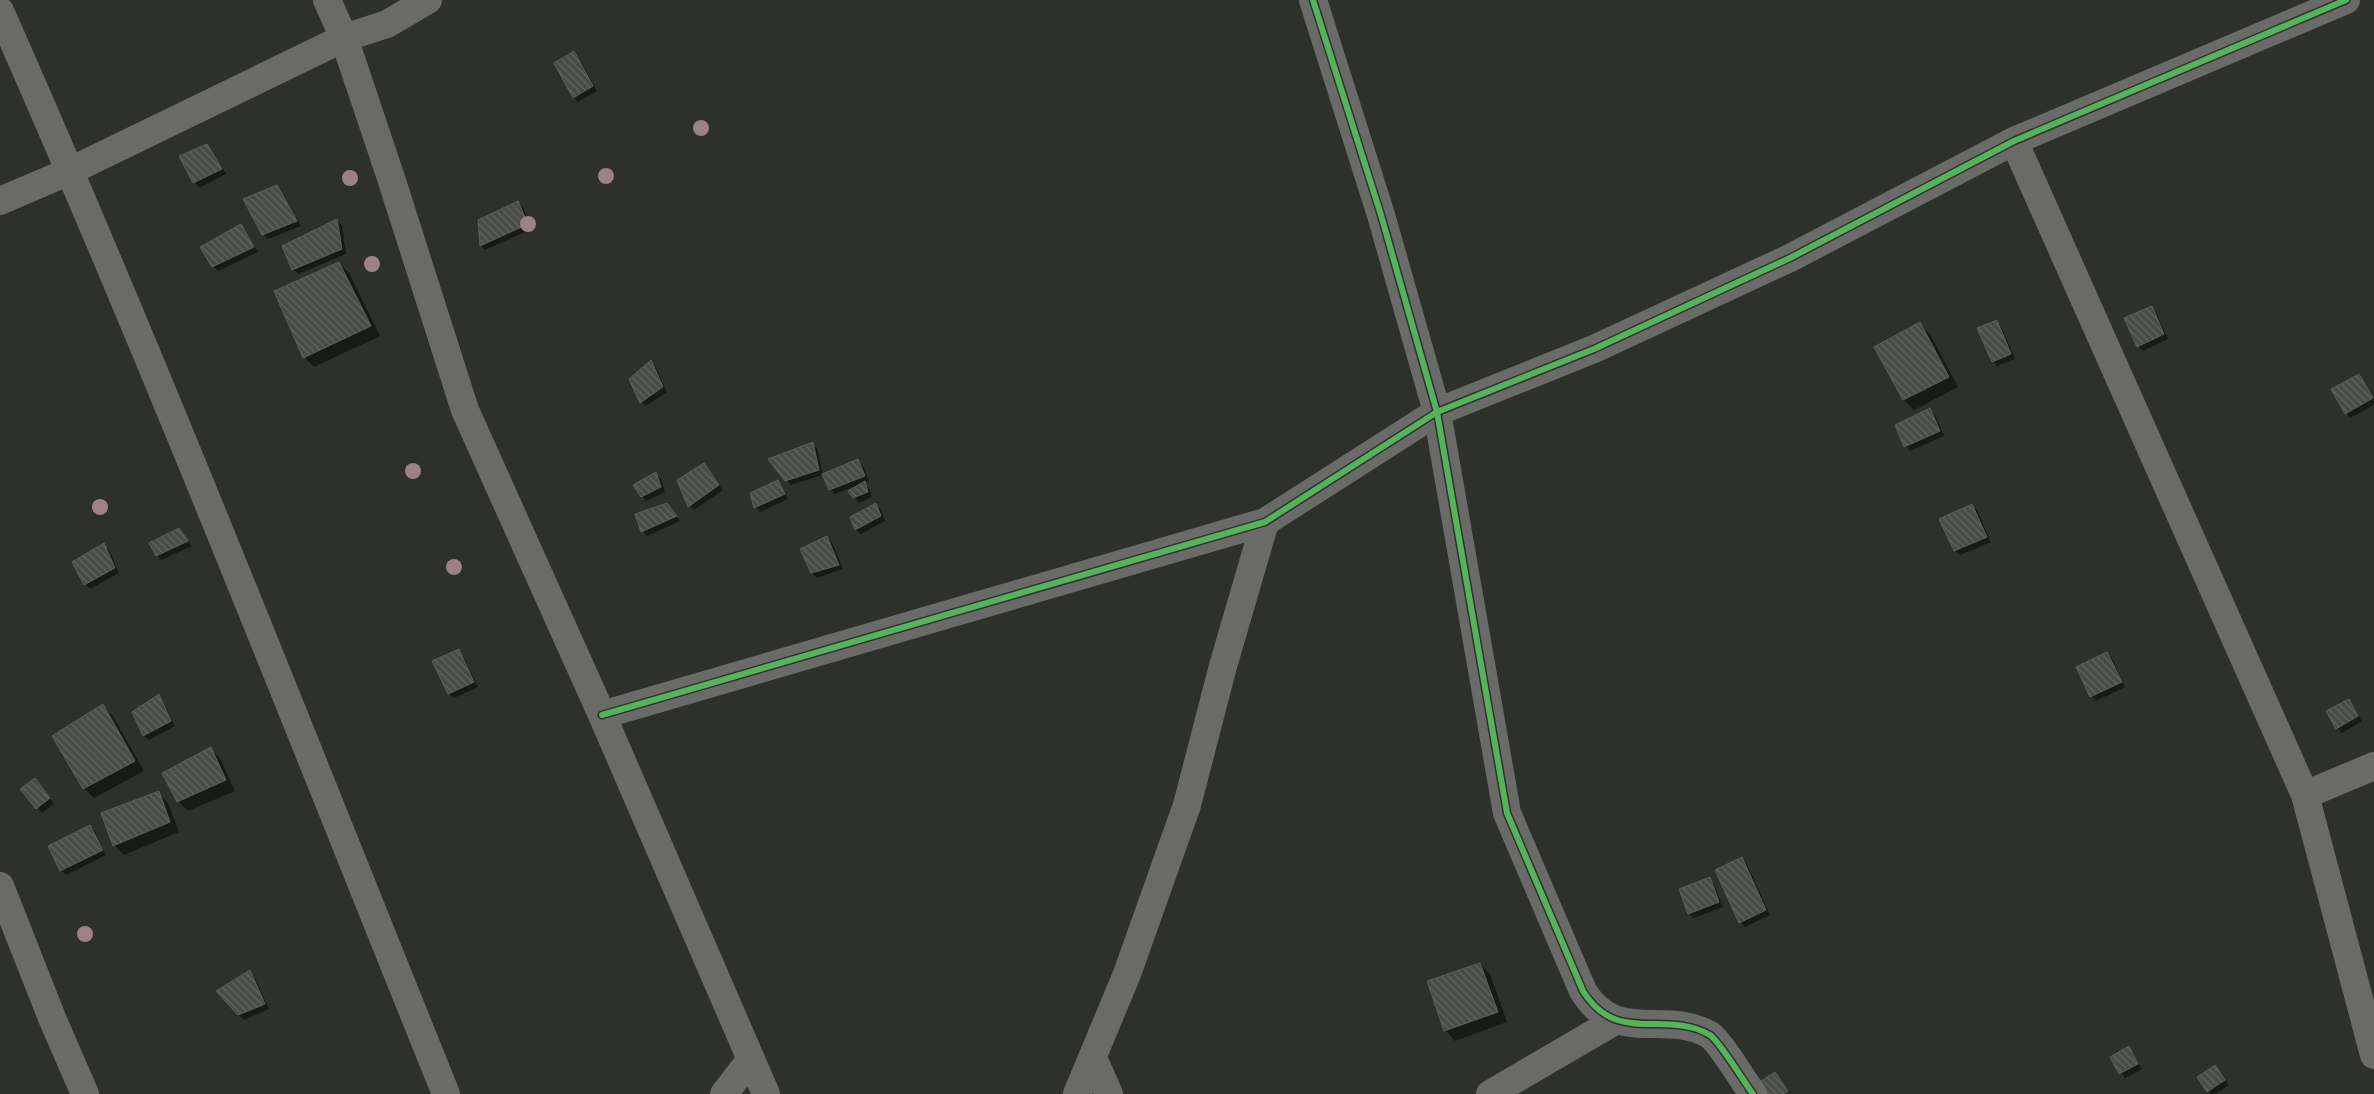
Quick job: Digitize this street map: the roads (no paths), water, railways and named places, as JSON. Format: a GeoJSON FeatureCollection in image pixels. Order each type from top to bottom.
{"type":"FeatureCollection","features":[{"type":"Feature","properties":{"kind":"street"},"geometry":{"type":"LineString","coordinates":[[327,0],[344,38],[465,410],[602,715],[766,1094]]}},
{"type":"Feature","properties":{"kind":"street"},"geometry":{"type":"LineString","coordinates":[[0,201],[70,171],[344,38],[387,24],[428,0]]}},
{"type":"Feature","properties":{"kind":"street"},"geometry":{"type":"LineString","coordinates":[[1313,0],[1380,216],[1437,412],[1507,813],[1583,991],[1593,1007],[1615,1021],[1692,1026],[1712,1037],[1753,1094]]}},
{"type":"Feature","properties":{"kind":"street"},"geometry":{"type":"LineString","coordinates":[[602,715],[1265,522],[1437,412],[1594,349],[1790,258],[2014,141],[2346,0]]}},
{"type":"Feature","properties":{"kind":"street"},"geometry":{"type":"LineString","coordinates":[[0,12],[70,171],[446,1094]]}},
{"type":"Feature","properties":{"kind":"street"},"geometry":{"type":"LineString","coordinates":[[2014,141],[2305,795],[2374,1055]]}},
{"type":"Feature","properties":{"kind":"street"},"geometry":{"type":"LineString","coordinates":[[1077,1094],[1094,1058],[1127,974],[1187,805],[1223,666],[1265,522]]}},
{"type":"Feature","properties":{"kind":"street"},"geometry":{"type":"LineString","coordinates":[[2305,795],[2374,766]]}},
{"type":"Feature","properties":{"kind":"street"},"geometry":{"type":"LineString","coordinates":[[0,886],[52,1018],[85,1094]]}},
{"type":"Feature","properties":{"kind":"street"},"geometry":{"type":"LineString","coordinates":[[1490,1094],[1615,1021]]}},
{"type":"Feature","properties":{"kind":"street"},"geometry":{"type":"LineString","coordinates":[[724,1094],[751,1058]]}},
{"type":"Feature","properties":{"kind":"street"},"geometry":{"type":"LineString","coordinates":[[1094,1058],[1109,1094]]}}]}
